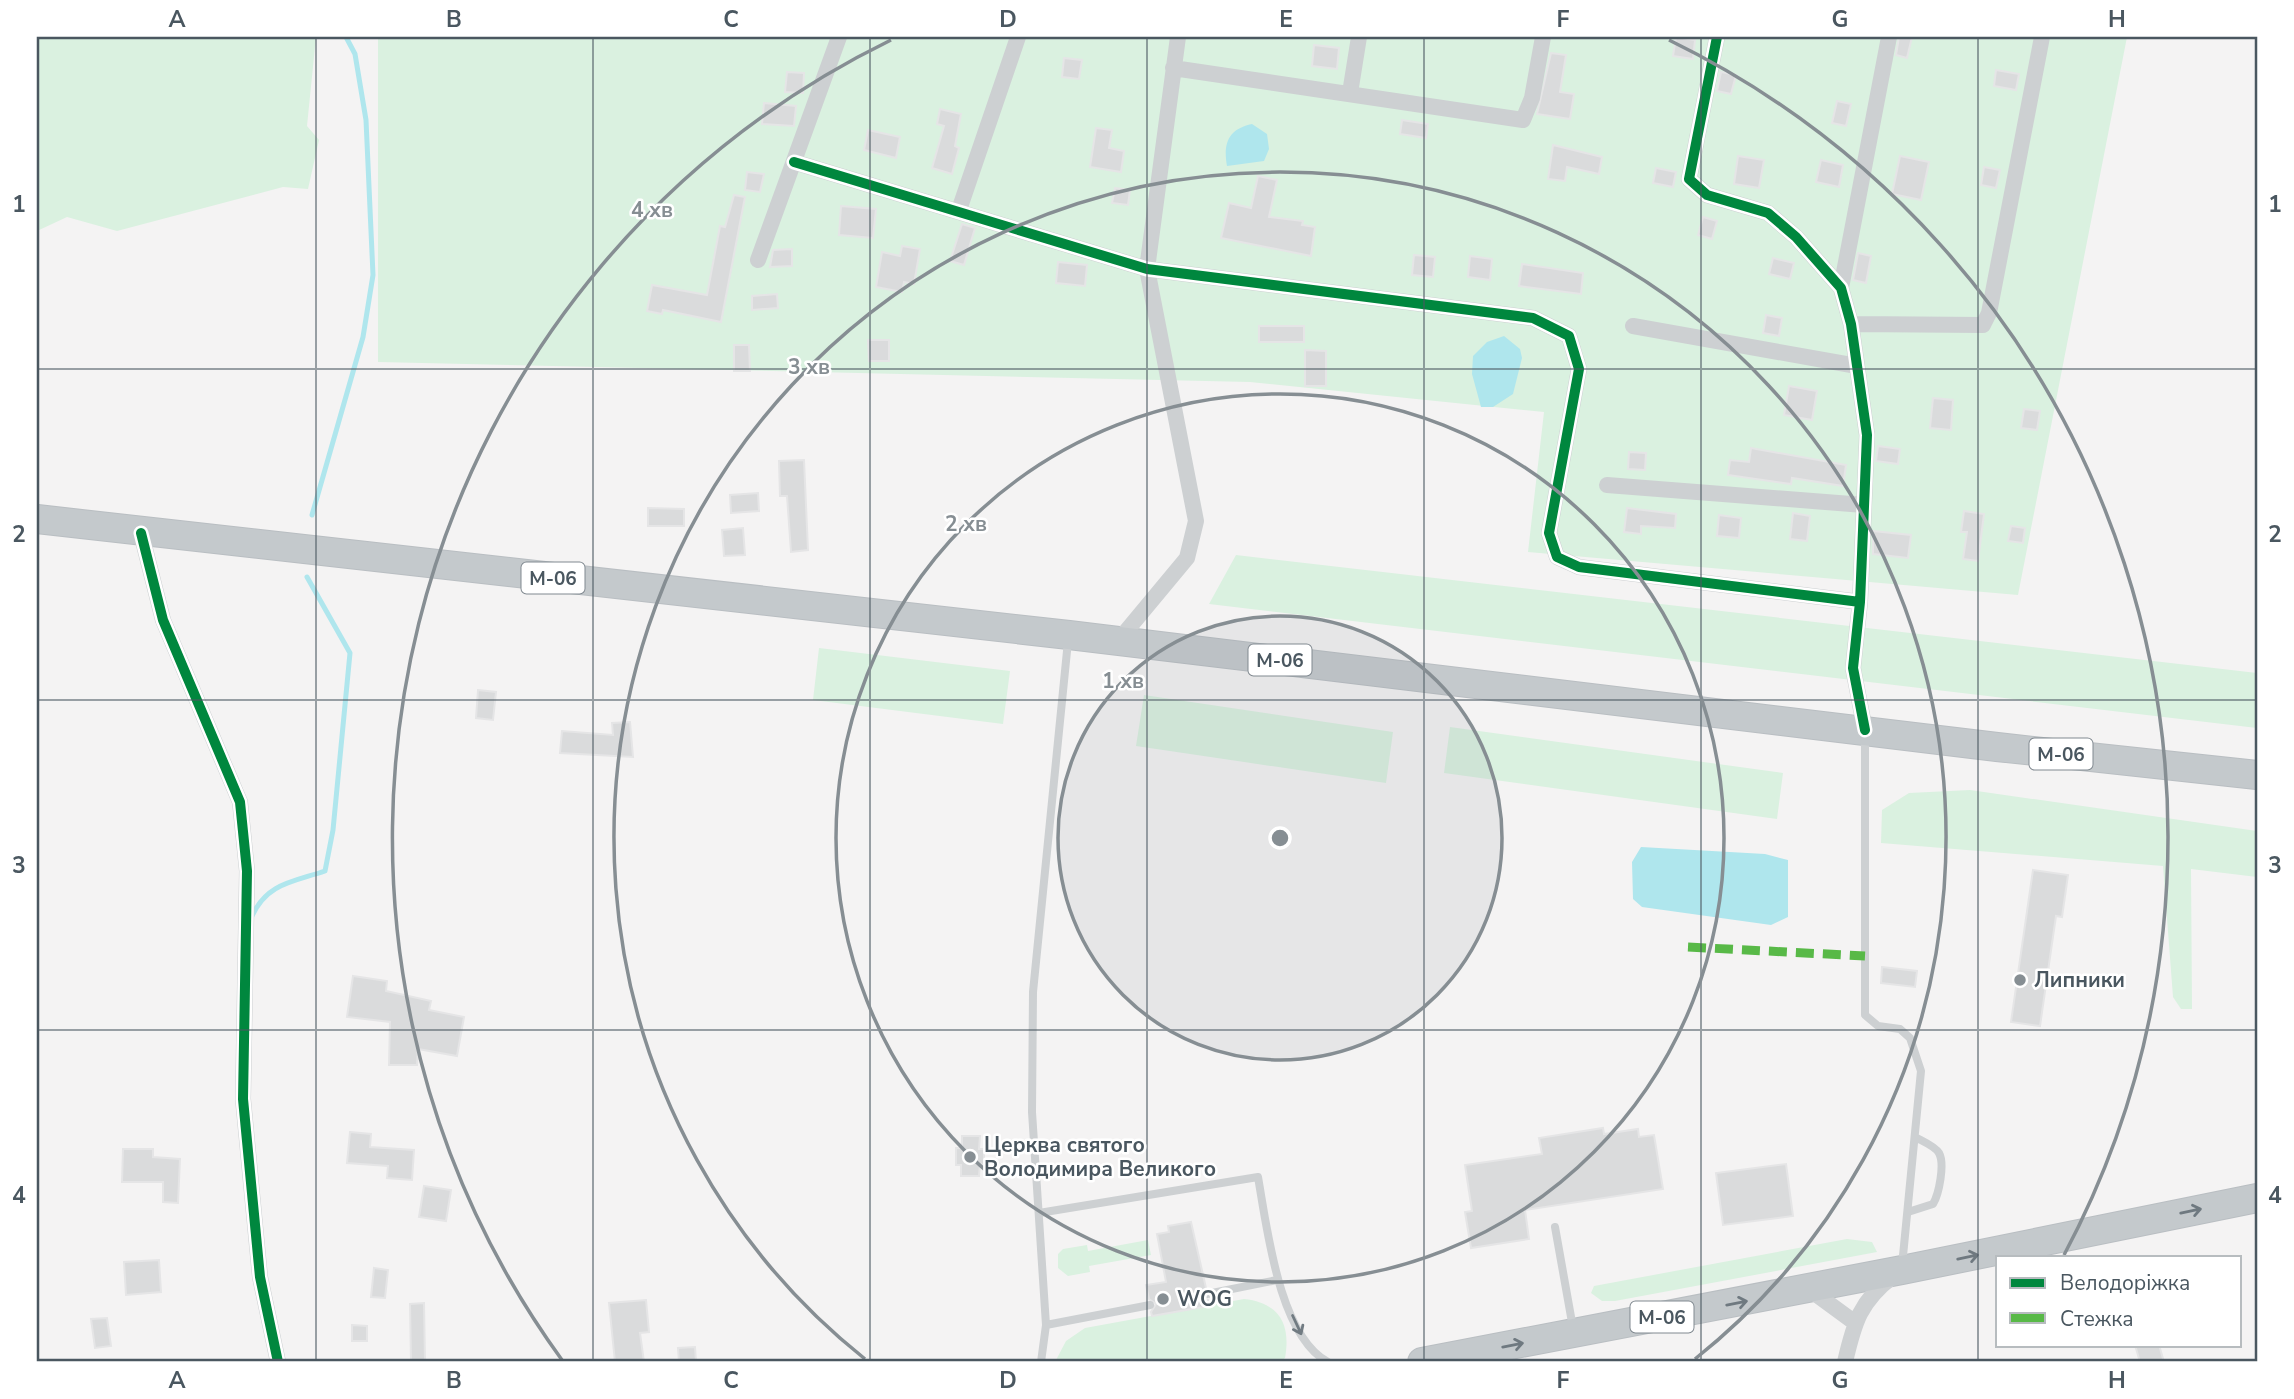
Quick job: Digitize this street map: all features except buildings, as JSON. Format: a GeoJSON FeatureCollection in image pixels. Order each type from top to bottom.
{"type":"FeatureCollection","features":[{"type":"Feature","properties":{"kind":"highway","name":"М-06"},"geometry":{"type":"LineString","coordinates":[[37,519],[141,533],[1069,635],[2257,775]]}},
{"type":"Feature","properties":{"kind":"highway","name":"М-06"},"geometry":{"type":"LineString","coordinates":[[1422,1362],[1809,1289],[2257,1198]]}},
{"type":"Feature","properties":{"kind":"street"},"geometry":{"type":"LineString","coordinates":[[758,260],[839,37]]}},
{"type":"Feature","properties":{"kind":"street"},"geometry":{"type":"LineString","coordinates":[[959,210],[1018,37]]}},
{"type":"Feature","properties":{"kind":"street"},"geometry":{"type":"LineString","coordinates":[[1118,641],[1188,558],[1196,521],[1147,269],[1178,37]]}},
{"type":"Feature","properties":{"kind":"street"},"geometry":{"type":"LineString","coordinates":[[1350,93],[1359,37]]}},
{"type":"Feature","properties":{"kind":"street"},"geometry":{"type":"LineString","coordinates":[[1173,68],[1523,120],[1532,98],[1543,37]]}},
{"type":"Feature","properties":{"kind":"street"},"geometry":{"type":"LineString","coordinates":[[1717,37],[1689,179],[1707,195],[1768,213],[1796,237],[1841,288],[1851,324],[1867,435],[1860,602],[1853,668],[1865,730]]}},
{"type":"Feature","properties":{"kind":"street"},"geometry":{"type":"LineString","coordinates":[[1841,288],[1889,37]]}},
{"type":"Feature","properties":{"kind":"street"},"geometry":{"type":"LineString","coordinates":[[1851,324],[1983,325],[1989,313],[2042,37]]}},
{"type":"Feature","properties":{"kind":"street"},"geometry":{"type":"LineString","coordinates":[[794,162],[1147,269],[1533,317],[1569,336],[1578,369],[1549,533],[1557,557],[1579,568],[1860,602]]}},
{"type":"Feature","properties":{"kind":"street"},"geometry":{"type":"LineString","coordinates":[[1633,326],[1857,366]]}},
{"type":"Feature","properties":{"kind":"street"},"geometry":{"type":"LineString","coordinates":[[1607,485],[1864,505]]}},
{"type":"Feature","properties":{"kind":"street"},"geometry":{"type":"LineString","coordinates":[[141,533],[163,620],[240,802],[247,871],[243,1099],[260,1277],[278,1362]]}},
{"type":"Feature","properties":{"kind":"street"},"geometry":{"type":"LineString","coordinates":[[1845,1362],[1854,1322],[1872,1292],[1902,1270]]}},
{"type":"Feature","properties":{"kind":"street"},"geometry":{"type":"LineString","coordinates":[[1809,1289],[1854,1322]]}},
{"type":"Feature","properties":{"kind":"lane"},"geometry":{"type":"LineString","coordinates":[[1041,1362],[1046,1325],[1032,1112],[1033,992],[1069,635]]}},
{"type":"Feature","properties":{"kind":"lane"},"geometry":{"type":"LineString","coordinates":[[1865,730],[1865,1015],[1878,1026],[1900,1029],[1910,1038],[1915,1050],[1921,1085],[1902,1270]]}},
{"type":"Feature","properties":{"kind":"lane"},"geometry":{"type":"LineString","coordinates":[[1908,1212],[1933,1204],[1937,1198],[1941,1160],[1937,1149],[1915,1137]]}},
{"type":"Feature","properties":{"kind":"lane"},"geometry":{"type":"LineString","coordinates":[[1039,1213],[1258,1177],[1277,1280],[1311,1352],[1328,1362]]}},
{"type":"Feature","properties":{"kind":"lane"},"geometry":{"type":"LineString","coordinates":[[1555,1227],[1575,1334]]}},
{"type":"Feature","properties":{"kind":"lane"},"geometry":{"type":"LineString","coordinates":[[1207,1294],[1277,1280]]}},
{"type":"Feature","properties":{"kind":"lane"},"geometry":{"type":"LineString","coordinates":[[1046,1325],[1150,1305]]}},
{"type":"Feature","properties":{"kind":"green space"},"geometry":{"type":"Polygon","coordinates":[[[37,37],[316,37],[307,126],[319,140],[308,189],[283,187],[117,231],[67,217],[37,231],[37,37]]]}},
{"type":"Feature","properties":{"kind":"green space"},"geometry":{"type":"Polygon","coordinates":[[[378,37],[2127,37],[2018,595],[1528,552],[1544,412],[1250,382],[378,362],[378,37]]]}},
{"type":"Feature","properties":{"kind":"green space"},"geometry":{"type":"Polygon","coordinates":[[[1236,555],[2257,673],[2257,728],[1209,604],[1236,555]]]}},
{"type":"Feature","properties":{"kind":"green space"},"geometry":{"type":"Polygon","coordinates":[[[819,648],[1010,671],[1003,724],[813,700],[819,648]]]}},
{"type":"Feature","properties":{"kind":"green space"},"geometry":{"type":"Polygon","coordinates":[[[1144,695],[1393,732],[1386,783],[1136,746],[1144,695]]]}},
{"type":"Feature","properties":{"kind":"green space"},"geometry":{"type":"Polygon","coordinates":[[[1450,727],[1783,773],[1777,819],[1444,773],[1450,727]]]}},
{"type":"Feature","properties":{"kind":"green space"},"geometry":{"type":"Polygon","coordinates":[[[1970,790],[2257,831],[2257,877],[2191,869],[2192,1009],[2181,1009],[2173,997],[2163,866],[1881,843],[1882,810],[1909,793],[1970,790]]]}},
{"type":"Feature","properties":{"kind":"green space"},"geometry":{"type":"Polygon","coordinates":[[[1847,1239],[1872,1242],[1877,1252],[1615,1301],[1602,1301],[1591,1293],[1594,1286],[1847,1239]]]}},
{"type":"Feature","properties":{"kind":"green space"},"geometry":{"type":"Polygon","coordinates":[[[1148,1240],[1151,1255],[1089,1266],[1090,1272],[1068,1276],[1058,1268],[1058,1254],[1063,1249],[1087,1245],[1088,1251],[1148,1240]]]}},
{"type":"Feature","properties":{"kind":"green space"},"geometry":{"type":"Polygon","coordinates":[[[1244,1299],[1266,1305],[1280,1318],[1286,1335],[1286,1346],[1285,1358],[1280,1362],[1055,1362],[1066,1341],[1085,1328],[1244,1299]]]}},
{"type":"Feature","properties":{"kind":"water"},"geometry":{"type":"Polygon","coordinates":[[[1252,124],[1267,134],[1269,149],[1264,161],[1227,166],[1226,151],[1229,139],[1237,130],[1252,124]]]}},
{"type":"Feature","properties":{"kind":"water"},"geometry":{"type":"Polygon","coordinates":[[[1504,336],[1520,349],[1522,358],[1513,394],[1493,407],[1481,407],[1472,374],[1473,356],[1487,342],[1504,336]]]}},
{"type":"Feature","properties":{"kind":"water"},"geometry":{"type":"Polygon","coordinates":[[[1641,847],[1765,854],[1788,860],[1788,917],[1771,925],[1642,907],[1633,899],[1632,862],[1641,847]]]}},
{"type":"Feature","properties":{"kind":"waterway"},"geometry":{"type":"LineString","coordinates":[[312,515],[363,337],[373,275],[366,120],[355,54],[346,37]]}},
{"type":"Feature","properties":{"kind":"waterway"},"geometry":{"type":"LineString","coordinates":[[252,916],[258,905],[273,890],[325,871],[333,830],[350,653],[307,577]]}},
{"type":"Feature","properties":{"kind":"marked path"},"geometry":{"type":"LineString","coordinates":[[1688,947],[1865,956]]}},
{"type":"Feature","properties":{"kind":"cycle path"},"geometry":{"type":"LineString","coordinates":[[1717,37],[1689,179],[1707,195],[1768,213],[1796,237],[1841,288],[1851,324],[1867,435],[1860,602],[1853,668],[1865,730]]}},
{"type":"Feature","properties":{"kind":"cycle path"},"geometry":{"type":"LineString","coordinates":[[794,162],[1147,269],[1533,318],[1569,336],[1579,369],[1549,533],[1557,557],[1579,567],[1860,602]]}},
{"type":"Feature","properties":{"kind":"cycle path"},"geometry":{"type":"LineString","coordinates":[[141,533],[163,620],[240,802],[247,871],[243,1099],[260,1277],[278,1362]]}},
{"type":"Feature","properties":{"kind":"place","name":"Липники"},"geometry":{"type":"Point","coordinates":[2020,980]}},
{"type":"Feature","properties":{"kind":"place","name":"Церква святого Володимира Великого"},"geometry":{"type":"Point","coordinates":[970,1157]}},
{"type":"Feature","properties":{"kind":"place","name":"WOG"},"geometry":{"type":"Point","coordinates":[1163,1299]}}]}
